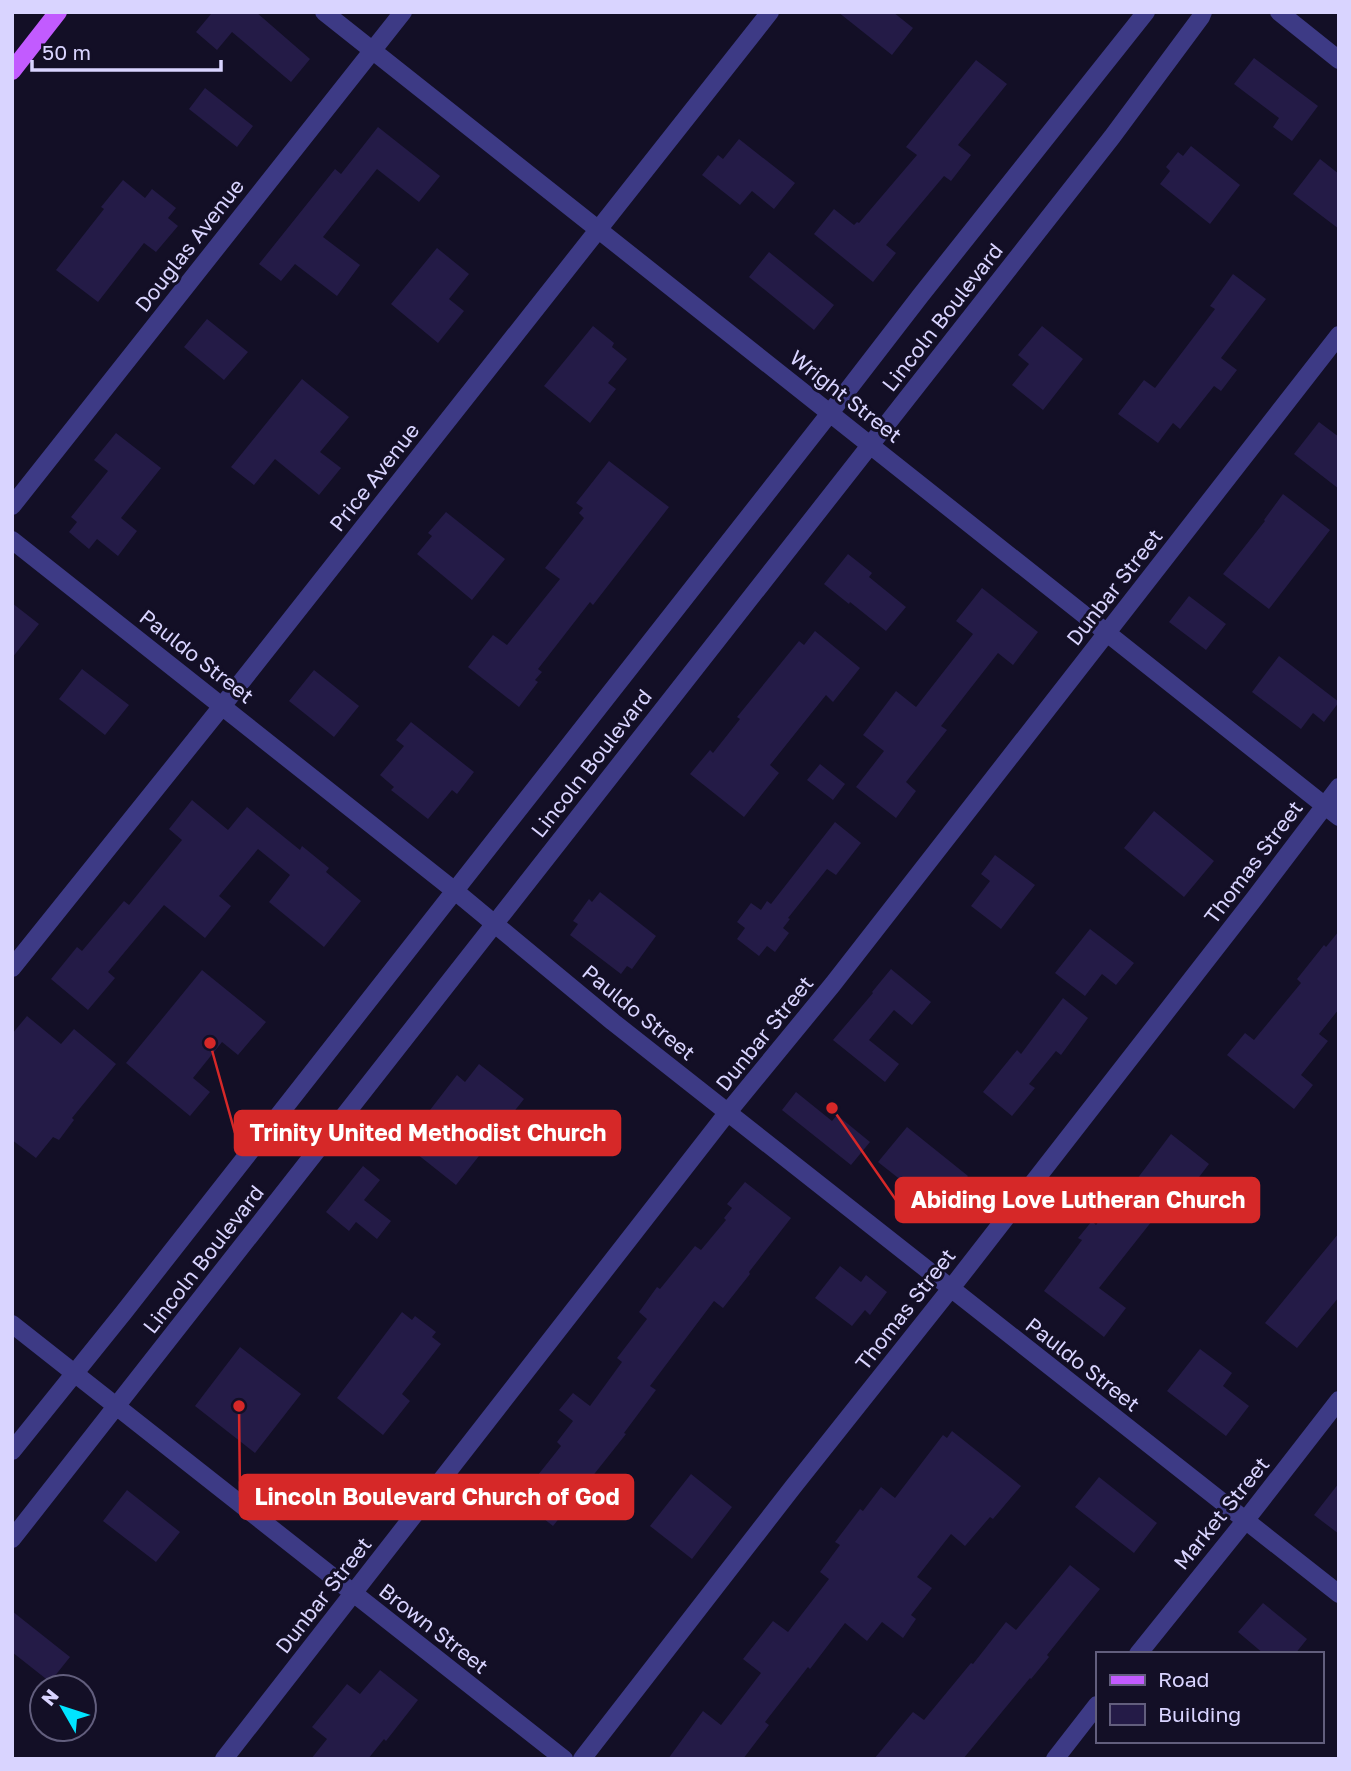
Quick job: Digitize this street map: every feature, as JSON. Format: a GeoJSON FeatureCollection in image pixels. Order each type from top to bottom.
{"type":"FeatureCollection","features":[{"type":"Feature","properties":{"kind":"main road"},"geometry":{"type":"LineString","coordinates":[[12,71],[58,12]]}},
{"type":"Feature","properties":{"kind":"street","name":"Wright Street"},"geometry":{"type":"LineString","coordinates":[[324,12],[1339,817]]}},
{"type":"Feature","properties":{"kind":"street","name":"Douglas Avenue"},"geometry":{"type":"LineString","coordinates":[[12,506],[403,12]]}},
{"type":"Feature","properties":{"kind":"street","name":"Price Avenue"},"geometry":{"type":"LineString","coordinates":[[12,968],[770,12]]}},
{"type":"Feature","properties":{"kind":"street","name":"Lincoln Boulevard"},"geometry":{"type":"LineString","coordinates":[[12,1451],[1146,12]]}},
{"type":"Feature","properties":{"kind":"street","name":"Lincoln Boulevard"},"geometry":{"type":"LineString","coordinates":[[12,1539],[871,445],[1112,136],[1203,12]]}},
{"type":"Feature","properties":{"kind":"street"},"geometry":{"type":"LineString","coordinates":[[1279,12],[1339,60]]}},
{"type":"Feature","properties":{"kind":"street","name":"Dunbar Street"},"geometry":{"type":"LineString","coordinates":[[224,1759],[1339,335]]}},
{"type":"Feature","properties":{"kind":"street","name":"Pauldo Street"},"geometry":{"type":"LineString","coordinates":[[12,540],[495,923],[613,1022],[1339,1594]]}},
{"type":"Feature","properties":{"kind":"street","name":"Thomas Street"},"geometry":{"type":"LineString","coordinates":[[582,1759],[1339,787]]}},
{"type":"Feature","properties":{"kind":"street","name":"Brown Street"},"geometry":{"type":"LineString","coordinates":[[12,1324],[564,1759]]}},
{"type":"Feature","properties":{"kind":"street","name":"Market Street"},"geometry":{"type":"LineString","coordinates":[[1140,1652],[1339,1400]]}},
{"type":"Feature","properties":{"kind":"street"},"geometry":{"type":"LineString","coordinates":[[1055,1759],[1096,1706]]}},
{"type":"Feature","properties":{"kind":"building"},"geometry":{"type":"Polygon","coordinates":[[[209,12],[256,12],[310,59],[291,82],[232,32],[217,50],[196,32],[211,14],[209,12]]]}},
{"type":"Feature","properties":{"kind":"building"},"geometry":{"type":"Polygon","coordinates":[[[838,12],[893,12],[913,28],[892,55],[838,12]]]}},
{"type":"Feature","properties":{"kind":"building"},"geometry":{"type":"Polygon","coordinates":[[[1254,58],[1318,106],[1292,141],[1273,127],[1279,118],[1234,84],[1254,58]]]}},
{"type":"Feature","properties":{"kind":"building"},"geometry":{"type":"Polygon","coordinates":[[[976,60],[1007,84],[958,145],[971,155],[951,181],[944,176],[886,245],[896,253],[873,282],[814,234],[834,209],[854,225],[859,223],[917,155],[906,147],[976,60]]]}},
{"type":"Feature","properties":{"kind":"building"},"geometry":{"type":"Polygon","coordinates":[[[205,88],[253,126],[237,147],[189,109],[205,88]]]}},
{"type":"Feature","properties":{"kind":"building"},"geometry":{"type":"Polygon","coordinates":[[[378,127],[440,176],[419,202],[377,169],[323,237],[360,265],[337,296],[295,264],[281,281],[259,264],[335,169],[341,174],[378,127]]]}},
{"type":"Feature","properties":{"kind":"building"},"geometry":{"type":"Polygon","coordinates":[[[739,139],[795,183],[774,209],[752,191],[740,205],[702,175],[718,155],[723,159],[739,139]]]}},
{"type":"Feature","properties":{"kind":"building"},"geometry":{"type":"Polygon","coordinates":[[[1191,146],[1240,185],[1210,224],[1160,184],[1170,171],[1166,167],[1178,152],[1183,156],[1191,146]]]}},
{"type":"Feature","properties":{"kind":"building"},"geometry":{"type":"Polygon","coordinates":[[[1320,159],[1339,174],[1339,229],[1293,194],[1320,159]]]}},
{"type":"Feature","properties":{"kind":"building"},"geometry":{"type":"Polygon","coordinates":[[[123,180],[145,198],[152,189],[176,208],[168,218],[178,226],[156,252],[144,243],[98,302],[56,270],[123,180]]]}},
{"type":"Feature","properties":{"kind":"building"},"geometry":{"type":"Polygon","coordinates":[[[437,248],[469,274],[449,299],[464,311],[438,343],[391,304],[437,248]]]}},
{"type":"Feature","properties":{"kind":"building"},"geometry":{"type":"Polygon","coordinates":[[[769,252],[834,305],[814,330],[749,277],[769,252]]]}},
{"type":"Feature","properties":{"kind":"building"},"geometry":{"type":"Polygon","coordinates":[[[1233,274],[1266,299],[1221,358],[1237,370],[1221,391],[1214,386],[1180,429],[1173,423],[1158,443],[1118,414],[1144,380],[1155,388],[1215,309],[1210,306],[1233,274]]]}},
{"type":"Feature","properties":{"kind":"building"},"geometry":{"type":"Polygon","coordinates":[[[207,319],[248,352],[224,380],[184,347],[207,319]]]}},
{"type":"Feature","properties":{"kind":"building"},"geometry":{"type":"Polygon","coordinates":[[[593,326],[614,343],[612,347],[627,359],[608,383],[616,389],[590,423],[544,386],[593,326]]]}},
{"type":"Feature","properties":{"kind":"building"},"geometry":{"type":"Polygon","coordinates":[[[1042,326],[1083,359],[1043,410],[1012,385],[1029,364],[1018,355],[1042,326]]]}},
{"type":"Feature","properties":{"kind":"building"},"geometry":{"type":"Polygon","coordinates":[[[302,379],[349,417],[320,452],[341,468],[319,495],[275,459],[254,485],[231,467],[302,379]]]}},
{"type":"Feature","properties":{"kind":"building"},"geometry":{"type":"Polygon","coordinates":[[[1319,422],[1339,437],[1339,489],[1294,454],[1319,422]]]}},
{"type":"Feature","properties":{"kind":"building"},"geometry":{"type":"Polygon","coordinates":[[[116,433],[161,468],[121,518],[137,531],[118,556],[97,539],[89,549],[69,532],[77,522],[71,517],[108,471],[94,460],[116,433]]]}},
{"type":"Feature","properties":{"kind":"building"},"geometry":{"type":"Polygon","coordinates":[[[609,461],[669,507],[593,605],[590,602],[538,669],[542,672],[535,680],[538,682],[519,707],[468,667],[493,635],[507,645],[560,579],[545,568],[584,518],[579,513],[583,508],[576,503],[609,461]]]}},
{"type":"Feature","properties":{"kind":"building"},"geometry":{"type":"Polygon","coordinates":[[[1283,494],[1330,530],[1269,609],[1223,574],[1283,494]]]}},
{"type":"Feature","properties":{"kind":"building"},"geometry":{"type":"Polygon","coordinates":[[[446,512],[505,559],[472,600],[417,554],[432,536],[428,533],[446,512]]]}},
{"type":"Feature","properties":{"kind":"building"},"geometry":{"type":"Polygon","coordinates":[[[848,554],[872,573],[869,577],[906,607],[886,631],[824,584],[848,554]]]}},
{"type":"Feature","properties":{"kind":"building"},"geometry":{"type":"Polygon","coordinates":[[[982,588],[1038,632],[1013,665],[998,653],[941,726],[947,730],[906,782],[916,791],[896,818],[856,787],[884,751],[863,735],[896,691],[916,707],[973,634],[956,621],[982,588]]]}},
{"type":"Feature","properties":{"kind":"building"},"geometry":{"type":"Polygon","coordinates":[[[1189,596],[1226,624],[1206,650],[1169,622],[1189,596]]]}},
{"type":"Feature","properties":{"kind":"building"},"geometry":{"type":"Polygon","coordinates":[[[12,603],[39,624],[12,658],[12,603]]]}},
{"type":"Feature","properties":{"kind":"building"},"geometry":{"type":"Polygon","coordinates":[[[815,631],[860,668],[833,702],[826,695],[770,765],[779,773],[744,817],[690,774],[710,750],[713,753],[740,719],[737,717],[799,641],[804,645],[815,631]]]}},
{"type":"Feature","properties":{"kind":"building"},"geometry":{"type":"Polygon","coordinates":[[[1279,656],[1339,702],[1324,722],[1313,713],[1301,729],[1252,692],[1279,656]]]}},
{"type":"Feature","properties":{"kind":"building"},"geometry":{"type":"Polygon","coordinates":[[[82,669],[129,705],[105,735],[59,699],[82,669]]]}},
{"type":"Feature","properties":{"kind":"building"},"geometry":{"type":"Polygon","coordinates":[[[314,670],[359,706],[334,737],[289,701],[314,670]]]}},
{"type":"Feature","properties":{"kind":"building"},"geometry":{"type":"Polygon","coordinates":[[[411,722],[474,772],[457,794],[452,790],[428,819],[391,790],[394,787],[380,775],[404,746],[396,740],[411,722]]]}},
{"type":"Feature","properties":{"kind":"building"},"geometry":{"type":"Polygon","coordinates":[[[820,764],[845,784],[833,800],[807,780],[820,764]]]}},
{"type":"Feature","properties":{"kind":"building"},"geometry":{"type":"Polygon","coordinates":[[[192,800],[228,830],[247,807],[300,850],[302,846],[329,868],[326,872],[361,901],[324,947],[269,902],[290,875],[258,849],[219,896],[231,906],[205,938],[164,905],[108,972],[115,978],[88,1010],[51,979],[77,947],[82,951],[124,901],[129,905],[182,840],[169,829],[192,800]]]}},
{"type":"Feature","properties":{"kind":"building"},"geometry":{"type":"Polygon","coordinates":[[[1154,811],[1214,861],[1184,897],[1124,848],[1154,811]]]}},
{"type":"Feature","properties":{"kind":"building"},"geometry":{"type":"Polygon","coordinates":[[[835,822],[861,843],[836,875],[827,869],[788,918],[790,919],[783,928],[789,933],[775,952],[767,946],[759,956],[737,939],[745,928],[737,922],[751,903],[761,910],[767,901],[771,904],[835,822]]]}},
{"type":"Feature","properties":{"kind":"building"},"geometry":{"type":"Polygon","coordinates":[[[995,855],[1035,885],[1001,929],[971,906],[990,881],[981,874],[995,855]]]}},
{"type":"Feature","properties":{"kind":"building"},"geometry":{"type":"Polygon","coordinates":[[[600,892],[656,936],[632,969],[627,966],[621,974],[570,935],[578,924],[573,921],[589,899],[592,902],[600,892]]]}},
{"type":"Feature","properties":{"kind":"building"},"geometry":{"type":"Polygon","coordinates":[[[1090,929],[1134,963],[1116,985],[1102,974],[1085,996],[1055,973],[1090,929]]]}},
{"type":"Feature","properties":{"kind":"building"},"geometry":{"type":"Polygon","coordinates":[[[1339,931],[1339,1009],[1319,1034],[1328,1041],[1301,1075],[1313,1085],[1294,1109],[1227,1055],[1245,1033],[1254,1040],[1301,983],[1297,979],[1339,931]]]}},
{"type":"Feature","properties":{"kind":"building"},"geometry":{"type":"Polygon","coordinates":[[[891,969],[931,1002],[912,1025],[894,1010],[869,1040],[899,1064],[885,1082],[833,1040],[891,969]]]}},
{"type":"Feature","properties":{"kind":"building"},"geometry":{"type":"Polygon","coordinates":[[[202,970],[266,1022],[238,1055],[222,1042],[193,1078],[210,1092],[190,1116],[126,1063],[202,970]]]}},
{"type":"Feature","properties":{"kind":"building"},"geometry":{"type":"Polygon","coordinates":[[[1063,998],[1088,1018],[1061,1055],[1056,1051],[1029,1084],[1035,1088],[1012,1116],[983,1092],[1017,1050],[1021,1054],[1063,998]]]}},
{"type":"Feature","properties":{"kind":"building"},"geometry":{"type":"Polygon","coordinates":[[[27,1016],[61,1044],[74,1029],[116,1064],[72,1118],[74,1120],[59,1140],[53,1137],[36,1158],[12,1140],[12,1034],[27,1016]]]}},
{"type":"Feature","properties":{"kind":"building"},"geometry":{"type":"Polygon","coordinates":[[[479,1064],[524,1099],[456,1185],[417,1154],[434,1134],[420,1123],[457,1075],[465,1082],[479,1064]]]}},
{"type":"Feature","properties":{"kind":"building"},"geometry":{"type":"Polygon","coordinates":[[[796,1092],[832,1121],[837,1115],[870,1142],[851,1165],[782,1110],[796,1092]]]}},
{"type":"Feature","properties":{"kind":"building"},"geometry":{"type":"Polygon","coordinates":[[[907,1127],[968,1176],[940,1211],[878,1162],[907,1127]]]}},
{"type":"Feature","properties":{"kind":"building"},"geometry":{"type":"Polygon","coordinates":[[[1171,1134],[1209,1164],[1190,1189],[1182,1183],[1099,1288],[1126,1308],[1104,1337],[1044,1291],[1082,1240],[1078,1238],[1092,1221],[1096,1225],[1131,1180],[1134,1183],[1171,1134]]]}},
{"type":"Feature","properties":{"kind":"building"},"geometry":{"type":"Polygon","coordinates":[[[363,1166],[380,1180],[364,1200],[391,1221],[377,1239],[356,1222],[349,1231],[326,1212],[363,1166]]]}},
{"type":"Feature","properties":{"kind":"building"},"geometry":{"type":"Polygon","coordinates":[[[745,1182],[791,1218],[723,1308],[714,1301],[650,1386],[656,1390],[624,1433],[626,1434],[553,1526],[515,1496],[529,1477],[534,1480],[561,1446],[557,1442],[573,1421],[559,1410],[573,1393],[590,1406],[622,1362],[617,1358],[647,1319],[639,1312],[657,1287],[660,1289],[695,1246],[701,1250],[726,1220],[724,1218],[732,1208],[727,1204],[745,1182]]]}},
{"type":"Feature","properties":{"kind":"building"},"geometry":{"type":"Polygon","coordinates":[[[1339,1233],[1339,1297],[1297,1348],[1265,1323],[1339,1233]]]}},
{"type":"Feature","properties":{"kind":"building"},"geometry":{"type":"Polygon","coordinates":[[[840,1266],[861,1282],[866,1275],[887,1292],[870,1315],[865,1310],[852,1326],[815,1298],[840,1266]]]}},
{"type":"Feature","properties":{"kind":"building"},"geometry":{"type":"Polygon","coordinates":[[[402,1312],[412,1320],[415,1316],[436,1332],[432,1337],[441,1344],[402,1394],[410,1401],[383,1435],[337,1398],[402,1312]]]}},
{"type":"Feature","properties":{"kind":"building"},"geometry":{"type":"Polygon","coordinates":[[[240,1347],[301,1394],[255,1453],[195,1406],[240,1347]]]}},
{"type":"Feature","properties":{"kind":"building"},"geometry":{"type":"Polygon","coordinates":[[[1200,1349],[1232,1373],[1223,1386],[1249,1406],[1226,1436],[1167,1391],[1200,1349]]]}},
{"type":"Feature","properties":{"kind":"building"},"geometry":{"type":"Polygon","coordinates":[[[952,1431],[1021,1486],[965,1546],[951,1534],[917,1577],[932,1588],[911,1615],[916,1619],[903,1638],[882,1622],[867,1641],[845,1623],[765,1722],[769,1725],[743,1759],[668,1759],[703,1711],[721,1725],[761,1673],[743,1659],[773,1621],[788,1632],[829,1579],[820,1572],[840,1545],[835,1542],[860,1509],[863,1511],[881,1487],[895,1498],[943,1435],[947,1438],[952,1431]]]}},
{"type":"Feature","properties":{"kind":"building"},"geometry":{"type":"Polygon","coordinates":[[[691,1474],[732,1507],[692,1559],[650,1526],[691,1474]]]}},
{"type":"Feature","properties":{"kind":"building"},"geometry":{"type":"Polygon","coordinates":[[[1099,1477],[1157,1523],[1134,1553],[1075,1507],[1099,1477]]]}},
{"type":"Feature","properties":{"kind":"building"},"geometry":{"type":"Polygon","coordinates":[[[1339,1483],[1339,1534],[1314,1515],[1339,1483]]]}},
{"type":"Feature","properties":{"kind":"building"},"geometry":{"type":"Polygon","coordinates":[[[127,1490],[180,1532],[156,1562],[103,1521],[127,1490]]]}},
{"type":"Feature","properties":{"kind":"building"},"geometry":{"type":"Polygon","coordinates":[[[1070,1565],[1100,1589],[1047,1655],[1049,1657],[963,1759],[874,1759],[913,1712],[924,1720],[1006,1622],[1016,1630],[1070,1565]]]}},
{"type":"Feature","properties":{"kind":"building"},"geometry":{"type":"Polygon","coordinates":[[[1263,1603],[1307,1639],[1297,1652],[1262,1652],[1238,1632],[1263,1603]]]}},
{"type":"Feature","properties":{"kind":"building"},"geometry":{"type":"Polygon","coordinates":[[[12,1611],[70,1657],[57,1673],[39,1673],[12,1652],[12,1611]]]}},
{"type":"Feature","properties":{"kind":"building"},"geometry":{"type":"Polygon","coordinates":[[[380,1670],[418,1700],[368,1759],[311,1759],[327,1739],[312,1727],[347,1684],[360,1694],[380,1670]]]}},
{"type":"Feature","properties":{"kind":"place","name":"Trinity United Methodist Church"},"geometry":{"type":"Point","coordinates":[210,1043]}},
{"type":"Feature","properties":{"kind":"place","name":"Abiding Love Lutheran Church"},"geometry":{"type":"Point","coordinates":[832,1108]}},
{"type":"Feature","properties":{"kind":"place","name":"Lincoln Boulevard Church of God"},"geometry":{"type":"Point","coordinates":[239,1406]}}]}
